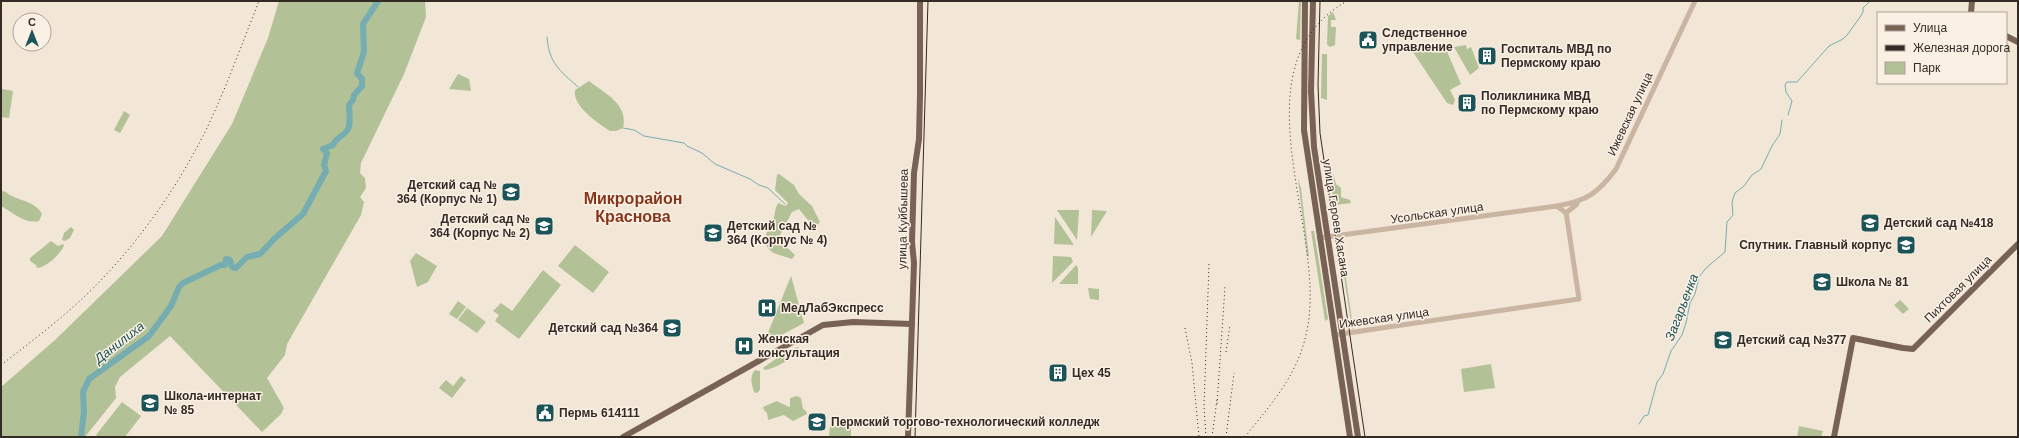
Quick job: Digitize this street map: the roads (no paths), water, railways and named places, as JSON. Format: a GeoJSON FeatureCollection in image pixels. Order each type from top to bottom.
{"type":"FeatureCollection","features":[{"type":"Feature","properties":{"kind":"main road","name":"улица Куйбышева"},"geometry":{"type":"LineString","coordinates":[[908,437],[912,324],[914,173],[919,139],[920,1]]}},
{"type":"Feature","properties":{"kind":"main road","name":"улица Героев Хасана"},"geometry":{"type":"LineString","coordinates":[[1305,1],[1304,124],[1319,238],[1350,437]]}},
{"type":"Feature","properties":{"kind":"main road","name":"улица Героев Хасана"},"geometry":{"type":"LineString","coordinates":[[1313,1],[1311,111],[1314,147],[1358,437]]}},
{"type":"Feature","properties":{"kind":"main road"},"geometry":{"type":"LineString","coordinates":[[1971,12],[1972,1]]}},
{"type":"Feature","properties":{"kind":"main road"},"geometry":{"type":"LineString","coordinates":[[2007,36],[2018,42]]}},
{"type":"Feature","properties":{"kind":"main road","name":"Пихтовая улица"},"geometry":{"type":"LineString","coordinates":[[1834,437],[1853,338],[1913,349],[2018,244]]}},
{"type":"Feature","properties":{"kind":"main road"},"geometry":{"type":"LineString","coordinates":[[623,437],[823,325],[853,322],[912,324]]}},
{"type":"Feature","properties":{"kind":"street","name":"Ижевская улица"},"geometry":{"type":"LineString","coordinates":[[1556,206],[1582,201],[1601,188],[1616,168],[1695,1]]}},
{"type":"Feature","properties":{"kind":"street"},"geometry":{"type":"LineString","coordinates":[[1556,206],[1566,213],[1582,201]]}},
{"type":"Feature","properties":{"kind":"street","name":"Усольская улица"},"geometry":{"type":"LineString","coordinates":[[1319,238],[1556,206]]}},
{"type":"Feature","properties":{"kind":"street","name":"Ижевская улица"},"geometry":{"type":"LineString","coordinates":[[1334,336],[1579,299],[1566,213]]}},
{"type":"Feature","properties":{"kind":"waterway","name":"Данилиха"},"geometry":{"type":"LineString","coordinates":[[81,437],[84,411],[83,392],[89,379],[149,336],[171,306],[179,287],[183,283],[221,265],[225,265],[226,259],[230,260],[232,267],[236,268],[247,257],[260,254],[275,238],[303,214],[326,171],[324,165],[327,153],[323,149],[333,145],[348,129],[350,119],[349,105],[353,100],[354,95],[362,86],[362,79],[357,73],[364,52],[363,24],[378,1]]}},
{"type":"Feature","properties":{"kind":"waterway","name":"Загарьенка"},"geometry":{"type":"LineString","coordinates":[[1788,115],[1792,101],[1786,92],[1785,85],[1787,82],[1797,82],[1829,46],[1843,39],[1860,17],[1863,12],[1863,8],[1870,1]]}},
{"type":"Feature","properties":{"kind":"waterway"},"geometry":{"type":"LineString","coordinates":[[547,37],[550,53],[556,65],[560,71],[578,87]]}},
{"type":"Feature","properties":{"kind":"waterway","name":"Загарьенка"},"geometry":{"type":"LineString","coordinates":[[1639,424],[1644,416],[1648,415],[1657,382],[1663,374],[1671,351],[1682,335],[1690,303],[1695,294],[1699,277],[1706,268],[1725,252],[1727,222],[1733,215],[1732,202],[1735,193],[1744,186],[1752,175],[1761,169],[1772,146],[1780,134],[1782,120]]}},
{"type":"Feature","properties":{"kind":"waterway"},"geometry":{"type":"LineString","coordinates":[[623,128],[634,130],[644,136],[684,143],[702,153],[715,164],[768,188],[785,204]]}},
{"type":"Feature","properties":{"kind":"tram line"},"geometry":{"type":"LineString","coordinates":[[915,437],[928,1]]}},
{"type":"Feature","properties":{"kind":"tram line"},"geometry":{"type":"LineString","coordinates":[[1320,1],[1318,85],[1320,133],[1365,437]]}},
{"type":"Feature","properties":{"kind":"railway"},"geometry":{"type":"LineString","coordinates":[[1,365],[53,324],[90,291],[132,245],[160,208],[196,150],[206,130],[259,1]]}},
{"type":"Feature","properties":{"kind":"railway"},"geometry":{"type":"LineString","coordinates":[[1245,437],[1276,398],[1292,372],[1299,358],[1308,325],[1310,285],[1292,150],[1289,106],[1296,65],[1314,29],[1347,1]]}},
{"type":"Feature","properties":{"kind":"railway"},"geometry":{"type":"LineString","coordinates":[[1206,437],[1204,406],[1209,264]]}},
{"type":"Feature","properties":{"kind":"railway"},"geometry":{"type":"LineString","coordinates":[[1217,404],[1225,287]]}},
{"type":"Feature","properties":{"kind":"railway"},"geometry":{"type":"LineString","coordinates":[[1226,352],[1230,325]]}},
{"type":"Feature","properties":{"kind":"railway"},"geometry":{"type":"LineString","coordinates":[[1185,328],[1192,363],[1199,437]]}},
{"type":"Feature","properties":{"kind":"railway"},"geometry":{"type":"LineString","coordinates":[[1226,437],[1234,373]]}},
{"type":"Feature","properties":{"kind":"railway"},"geometry":{"type":"LineString","coordinates":[[1212,437],[1217,399]]}},
{"type":"Feature","properties":{"kind":"place","name":"Следственное управление"},"geometry":{"type":"Point","coordinates":[1368,40]}},
{"type":"Feature","properties":{"kind":"place","name":"Госпиталь МВД по Пермскому краю"},"geometry":{"type":"Point","coordinates":[1487,56]}},
{"type":"Feature","properties":{"kind":"place","name":"Поликлиника МВД по Пермскому краю"},"geometry":{"type":"Point","coordinates":[1467,103]}},
{"type":"Feature","properties":{"kind":"place","name":"Детский сад № 364 (Корпус № 1)"},"geometry":{"type":"Point","coordinates":[511,192]}},
{"type":"Feature","properties":{"kind":"place","name":"Детский сад №418"},"geometry":{"type":"Point","coordinates":[1870,223]}},
{"type":"Feature","properties":{"kind":"place","name":"Детский сад № 364 (Корпус № 2)"},"geometry":{"type":"Point","coordinates":[544,226]}},
{"type":"Feature","properties":{"kind":"place","name":"Детский сад № 364 (Корпус № 4)"},"geometry":{"type":"Point","coordinates":[713,233]}},
{"type":"Feature","properties":{"kind":"place","name":"Спутник. Главный корпус"},"geometry":{"type":"Point","coordinates":[1906,245]}},
{"type":"Feature","properties":{"kind":"place","name":"Школа № 81"},"geometry":{"type":"Point","coordinates":[1822,282]}},
{"type":"Feature","properties":{"kind":"place","name":"МедЛабЭкспресс"},"geometry":{"type":"Point","coordinates":[767,308]}},
{"type":"Feature","properties":{"kind":"place","name":"Детский сад №364"},"geometry":{"type":"Point","coordinates":[672,328]}},
{"type":"Feature","properties":{"kind":"place","name":"Детский сад №377"},"geometry":{"type":"Point","coordinates":[1723,340]}},
{"type":"Feature","properties":{"kind":"place","name":"Женская консультация"},"geometry":{"type":"Point","coordinates":[744,346]}},
{"type":"Feature","properties":{"kind":"place","name":"Цех 45"},"geometry":{"type":"Point","coordinates":[1058,373]}},
{"type":"Feature","properties":{"kind":"place","name":"Школа-интернат № 85"},"geometry":{"type":"Point","coordinates":[150,403]}},
{"type":"Feature","properties":{"kind":"place","name":"Пермь 614111"},"geometry":{"type":"Point","coordinates":[545,413]}},
{"type":"Feature","properties":{"kind":"place","name":"Пермский торгово-технологический колледж"},"geometry":{"type":"Point","coordinates":[817,422]}},
{"type":"Feature","properties":{"kind":"district","name":"Микрорайон Краснова"},"geometry":{"type":"Point","coordinates":[633,207]}}]}
